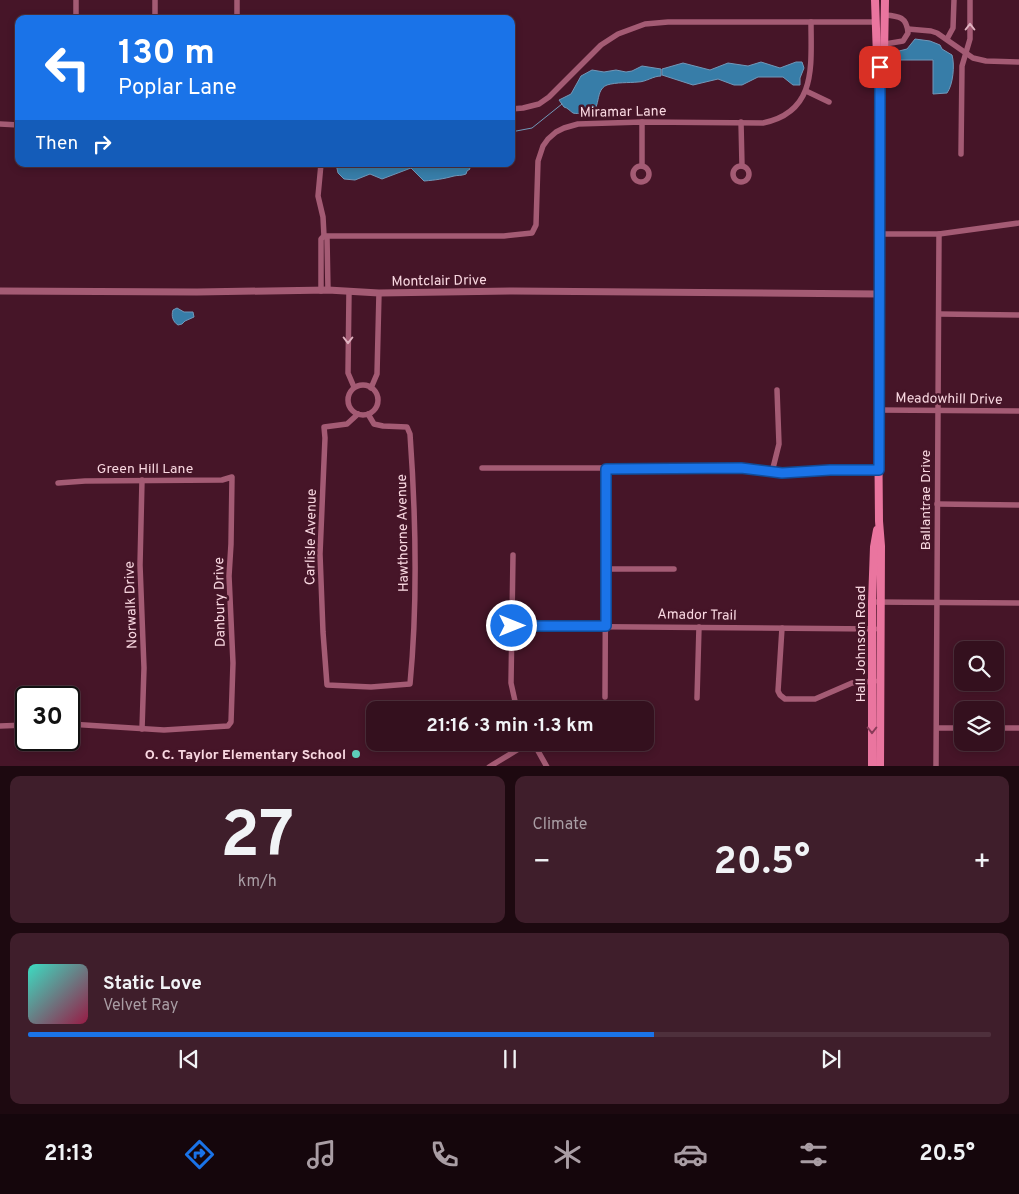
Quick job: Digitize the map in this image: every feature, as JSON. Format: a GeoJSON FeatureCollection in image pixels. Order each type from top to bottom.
{"type":"FeatureCollection","features":[{"type":"Feature","properties":{"kind":"main road","name":"Hall Johnson Road"},"geometry":{"type":"LineString","coordinates":[[872,766],[876,681],[874,547],[878,521],[879,470],[880,67],[877,57],[875,0]]}},
{"type":"Feature","properties":{"kind":"main road","name":"Hall Johnson Road"},"geometry":{"type":"LineString","coordinates":[[880,67],[884,56],[885,44],[885,0]]}},
{"type":"Feature","properties":{"kind":"main road","name":"Hall Johnson Road"},"geometry":{"type":"LineString","coordinates":[[876,681],[880,766]]}},
{"type":"Feature","properties":{"kind":"street"},"geometry":{"type":"LineString","coordinates":[[76,0],[76,15]]}},
{"type":"Feature","properties":{"kind":"street"},"geometry":{"type":"LineString","coordinates":[[155,0],[155,15]]}},
{"type":"Feature","properties":{"kind":"street"},"geometry":{"type":"LineString","coordinates":[[237,0],[237,15]]}},
{"type":"Feature","properties":{"kind":"street"},"geometry":{"type":"LineString","coordinates":[[947,39],[953,28],[954,0]]}},
{"type":"Feature","properties":{"kind":"street"},"geometry":{"type":"LineString","coordinates":[[961,154],[962,66],[970,39],[970,0]]}},
{"type":"Feature","properties":{"kind":"street"},"geometry":{"type":"LineString","coordinates":[[885,14],[902,18],[908,30],[907,38],[903,41],[885,44]]}},
{"type":"Feature","properties":{"kind":"street"},"geometry":{"type":"LineString","coordinates":[[515,109],[539,104],[549,97],[601,45],[618,34],[645,24],[677,22],[876,22]]}},
{"type":"Feature","properties":{"kind":"street","name":"Miramar Lane"},"geometry":{"type":"LineString","coordinates":[[326,237],[504,236],[530,234],[535,230],[536,225],[538,161],[543,146],[556,132],[570,125],[642,122],[763,123],[781,118],[795,108],[806,91],[811,71],[812,22]]}},
{"type":"Feature","properties":{"kind":"street"},"geometry":{"type":"LineString","coordinates":[[908,30],[931,31],[947,39],[973,58],[986,61],[1019,62]]}},
{"type":"Feature","properties":{"kind":"street"},"geometry":{"type":"LineString","coordinates":[[806,91],[829,102]]}},
{"type":"Feature","properties":{"kind":"street"},"geometry":{"type":"LineString","coordinates":[[642,122],[642,166]]}},
{"type":"Feature","properties":{"kind":"street"},"geometry":{"type":"LineString","coordinates":[[741,122],[742,166]]}},
{"type":"Feature","properties":{"kind":"street"},"geometry":{"type":"LineString","coordinates":[[0,124],[15,124]]}},
{"type":"Feature","properties":{"kind":"street"},"geometry":{"type":"LineString","coordinates":[[321,167],[318,196],[326,237],[325,291]]}},
{"type":"Feature","properties":{"kind":"street"},"geometry":{"type":"LineString","coordinates":[[879,234],[938,234],[1019,223]]}},
{"type":"Feature","properties":{"kind":"street","name":"Ballantrae Drive"},"geometry":{"type":"LineString","coordinates":[[936,766],[938,234]]}},
{"type":"Feature","properties":{"kind":"street","name":"Montclair Drive"},"geometry":{"type":"LineString","coordinates":[[0,291],[513,291],[879,294]]}},
{"type":"Feature","properties":{"kind":"street"},"geometry":{"type":"LineString","coordinates":[[349,292],[348,373],[354,387]]}},
{"type":"Feature","properties":{"kind":"street"},"geometry":{"type":"LineString","coordinates":[[371,388],[378,374],[379,292]]}},
{"type":"Feature","properties":{"kind":"street"},"geometry":{"type":"LineString","coordinates":[[939,314],[1019,315]]}},
{"type":"Feature","properties":{"kind":"street"},"geometry":{"type":"LineString","coordinates":[[363,385],[371,388],[375,392],[377,402],[373,410],[368,414],[358,414],[350,408],[348,395],[354,387],[363,385]]}},
{"type":"Feature","properties":{"kind":"street"},"geometry":{"type":"LineString","coordinates":[[772,472],[779,444],[777,390]]}},
{"type":"Feature","properties":{"kind":"street","name":"Meadowhill Drive"},"geometry":{"type":"LineString","coordinates":[[878,410],[1019,411]]}},
{"type":"Feature","properties":{"kind":"street","name":"Carlisle Avenue"},"geometry":{"type":"LineString","coordinates":[[327,686],[320,563],[326,438],[324,427],[348,424],[358,414]]}},
{"type":"Feature","properties":{"kind":"street","name":"Hawthorne Avenue"},"geometry":{"type":"LineString","coordinates":[[327,686],[371,687],[410,684],[416,585],[416,523],[410,430],[406,427],[374,424],[368,414]]}},
{"type":"Feature","properties":{"kind":"street"},"geometry":{"type":"LineString","coordinates":[[482,468],[741,468],[782,473],[830,470],[879,470]]}},
{"type":"Feature","properties":{"kind":"street"},"geometry":{"type":"LineString","coordinates":[[605,697],[606,469]]}},
{"type":"Feature","properties":{"kind":"street","name":"Green Hill Lane"},"geometry":{"type":"LineString","coordinates":[[58,483],[85,480],[222,480],[232,477]]}},
{"type":"Feature","properties":{"kind":"street","name":"Danbury Drive"},"geometry":{"type":"LineString","coordinates":[[142,729],[164,730],[228,726],[231,722],[233,663],[229,576],[232,544],[232,477]]}},
{"type":"Feature","properties":{"kind":"street","name":"Norwalk Drive"},"geometry":{"type":"LineString","coordinates":[[142,480],[140,565],[144,668],[142,729]]}},
{"type":"Feature","properties":{"kind":"street"},"geometry":{"type":"LineString","coordinates":[[937,504],[1019,505]]}},
{"type":"Feature","properties":{"kind":"street"},"geometry":{"type":"LineString","coordinates":[[513,556],[511,683],[515,701]]}},
{"type":"Feature","properties":{"kind":"street"},"geometry":{"type":"LineString","coordinates":[[606,569],[674,569]]}},
{"type":"Feature","properties":{"kind":"street"},"geometry":{"type":"LineString","coordinates":[[876,602],[1019,602]]}},
{"type":"Feature","properties":{"kind":"street","name":"Amador Trail"},"geometry":{"type":"LineString","coordinates":[[512,626],[876,629]]}},
{"type":"Feature","properties":{"kind":"street"},"geometry":{"type":"LineString","coordinates":[[697,698],[699,627]]}},
{"type":"Feature","properties":{"kind":"street"},"geometry":{"type":"LineString","coordinates":[[782,628],[778,691],[782,697],[788,699],[815,699],[852,682],[876,681]]}},
{"type":"Feature","properties":{"kind":"street"},"geometry":{"type":"LineString","coordinates":[[0,726],[15,725]]}},
{"type":"Feature","properties":{"kind":"street"},"geometry":{"type":"LineString","coordinates":[[80,725],[142,729]]}},
{"type":"Feature","properties":{"kind":"street"},"geometry":{"type":"LineString","coordinates":[[937,728],[954,728]]}},
{"type":"Feature","properties":{"kind":"street"},"geometry":{"type":"LineString","coordinates":[[1004,728],[1019,728]]}},
{"type":"Feature","properties":{"kind":"street"},"geometry":{"type":"LineString","coordinates":[[489,766],[515,751]]}},
{"type":"Feature","properties":{"kind":"street"},"geometry":{"type":"LineString","coordinates":[[537,751],[547,766]]}},
{"type":"Feature","properties":{"kind":"water"},"geometry":{"type":"Polygon","coordinates":[[[915,39],[930,41],[940,45],[942,49],[952,55],[953,75],[947,93],[933,94],[933,60],[891,60],[891,53],[907,49],[915,39]]]}},
{"type":"Feature","properties":{"kind":"water"},"geometry":{"type":"Polygon","coordinates":[[[761,62],[780,68],[796,62],[802,62],[804,68],[800,78],[800,85],[793,85],[783,77],[758,77],[742,85],[734,85],[718,79],[693,85],[662,75],[662,69],[683,63],[710,70],[728,63],[748,66],[761,62]]]}},
{"type":"Feature","properties":{"kind":"water"},"geometry":{"type":"Polygon","coordinates":[[[642,66],[661,69],[661,76],[641,82],[607,85],[600,92],[596,107],[588,114],[573,113],[564,107],[559,100],[571,94],[581,76],[592,70],[626,72],[642,66]]]}},
{"type":"Feature","properties":{"kind":"water"},"geometry":{"type":"Polygon","coordinates":[[[337,167],[469,167],[470,169],[464,175],[428,181],[424,181],[411,168],[382,179],[370,174],[355,180],[344,179],[338,173],[337,167]]]}},
{"type":"Feature","properties":{"kind":"water"},"geometry":{"type":"Polygon","coordinates":[[[177,308],[184,312],[193,312],[194,317],[182,324],[176,324],[172,314],[173,310],[177,308]]]}},
{"type":"Feature","properties":{"kind":"waterway"},"geometry":{"type":"LineString","coordinates":[[515,131],[532,128],[562,104]]}},
{"type":"Feature","properties":{"kind":"place","name":"O. C. Taylor Elementary School"},"geometry":{"type":"Point","coordinates":[356,754]}},
{"type":"Feature","properties":{"kind":"route"},"geometry":{"type":"LineString","coordinates":[[512,626],[606,626],[606,469],[741,468],[782,473],[830,470],[879,470],[880,67]]}}]}
